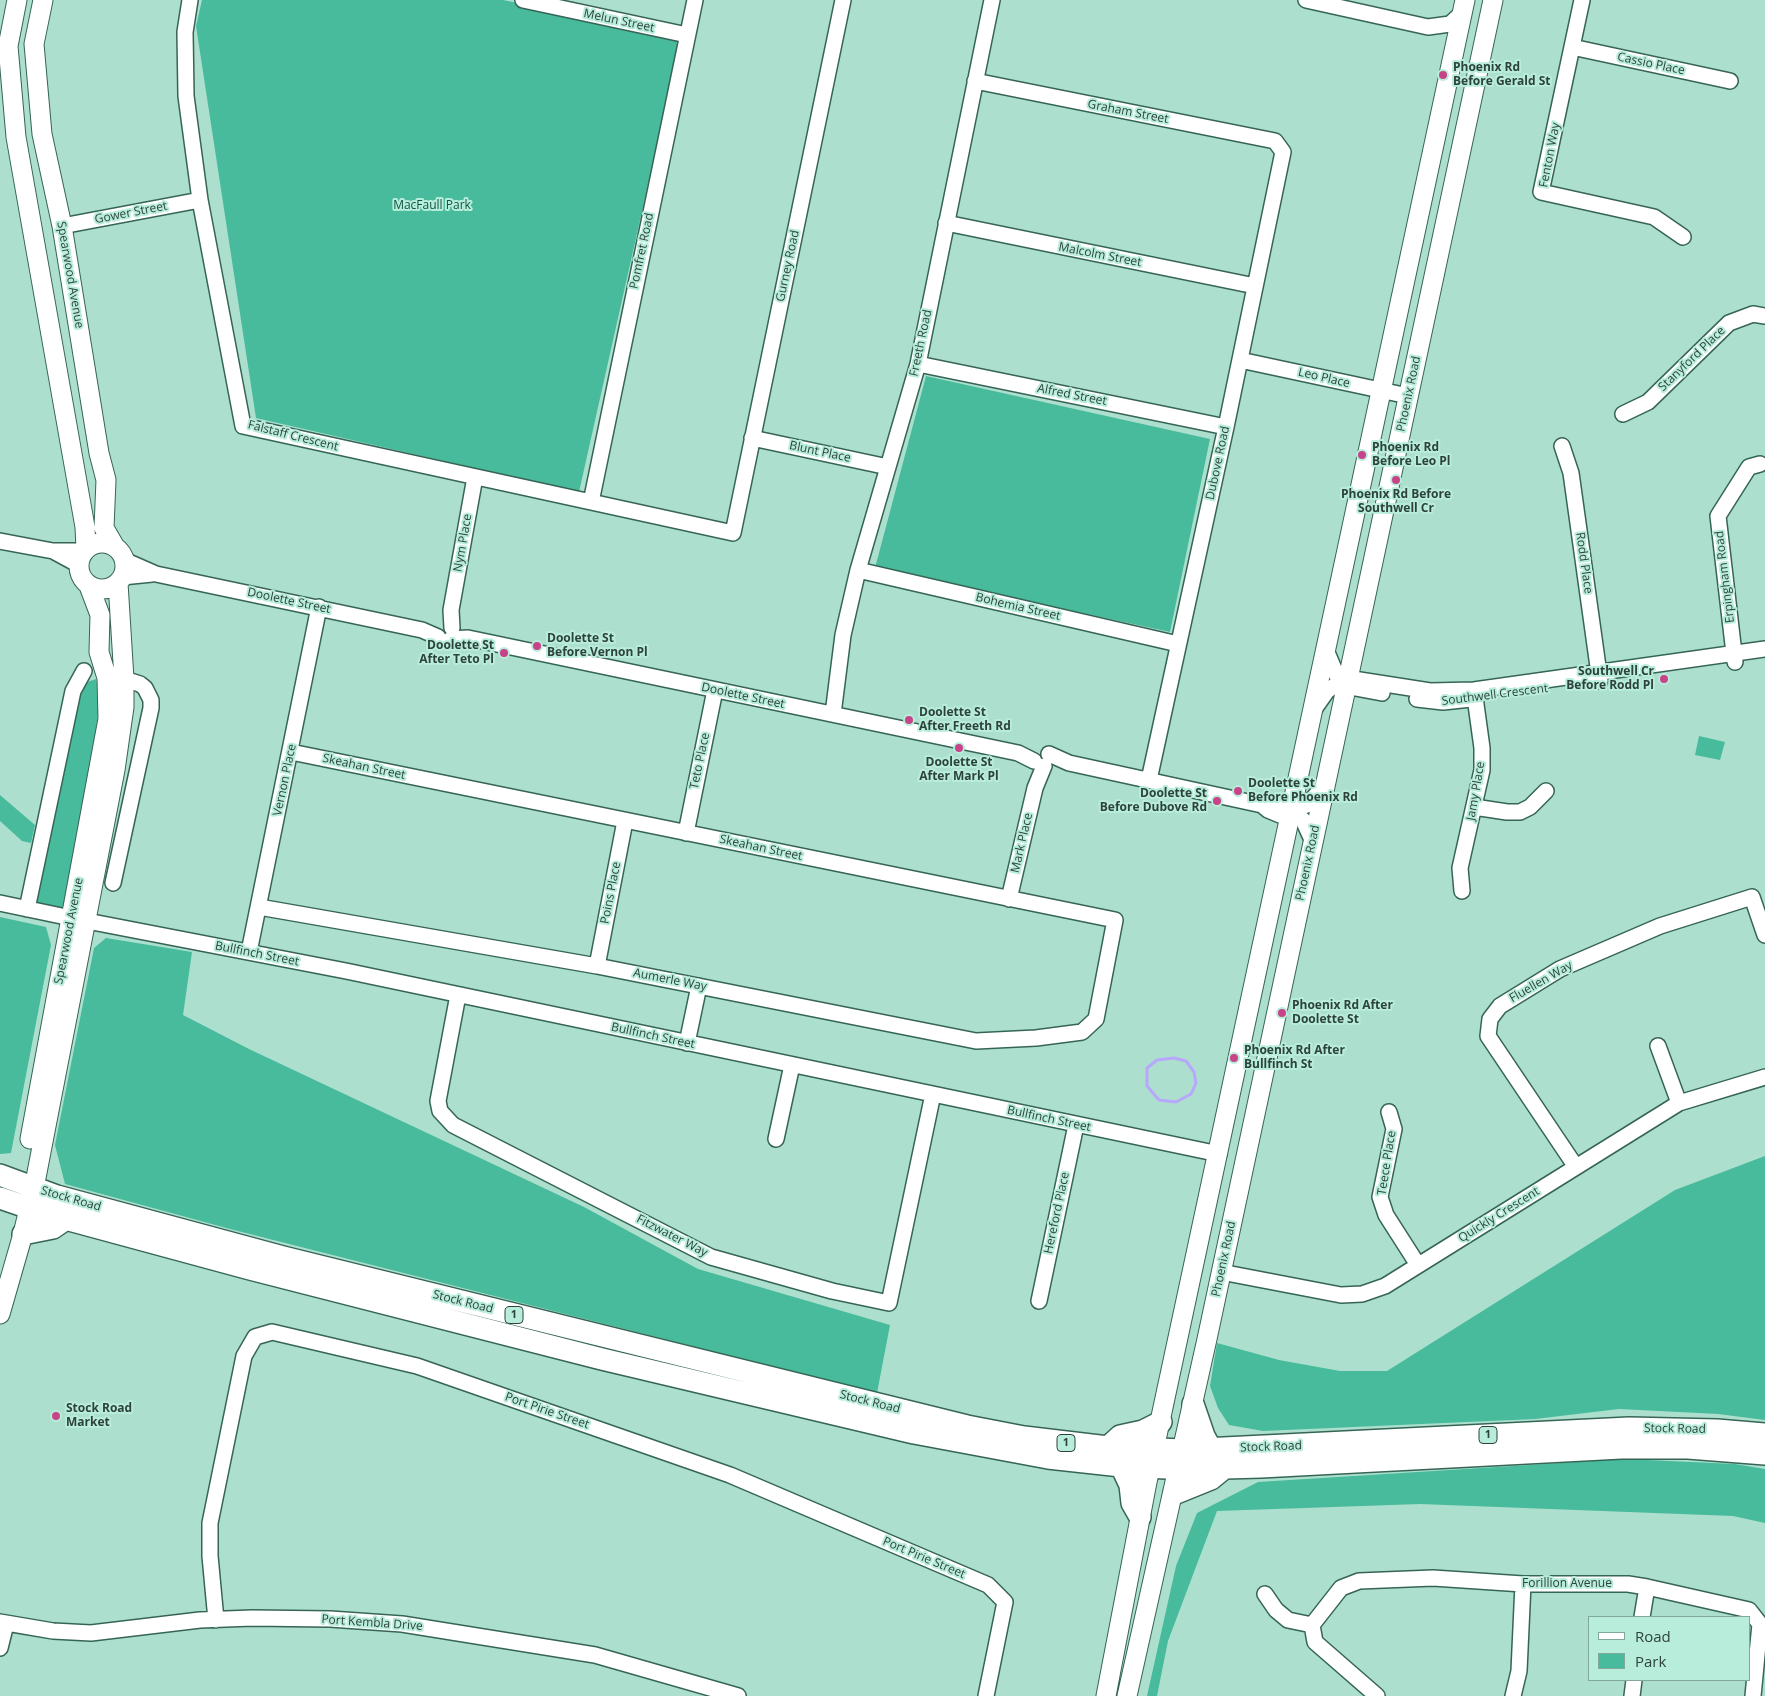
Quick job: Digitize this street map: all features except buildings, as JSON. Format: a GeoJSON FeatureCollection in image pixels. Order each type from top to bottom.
{"type":"FeatureCollection","features":[{"type":"Feature","properties":{"kind":"highway","name":"Stock Road"},"geometry":{"type":"LineString","coordinates":[[0,1174],[21,1197],[66,1219],[250,1269],[602,1359],[914,1433],[1009,1452],[1121,1466],[1153,1459],[1181,1459],[1224,1468],[1621,1448],[1688,1448],[1765,1454]]}},
{"type":"Feature","properties":{"kind":"highway","name":"Stock Road"},"geometry":{"type":"LineString","coordinates":[[21,1197],[283,1257],[967,1426],[1024,1437],[1108,1447],[1153,1459]]}},
{"type":"Feature","properties":{"kind":"highway"},"geometry":{"type":"LineString","coordinates":[[24,1234],[53,1228],[66,1219]]}},
{"type":"Feature","properties":{"kind":"highway"},"geometry":{"type":"LineString","coordinates":[[1193,1404],[1204,1436],[1211,1449]]}},
{"type":"Feature","properties":{"kind":"highway"},"geometry":{"type":"LineString","coordinates":[[1108,1447],[1120,1436],[1144,1431],[1161,1422]]}},
{"type":"Feature","properties":{"kind":"highway","name":"Stock Road"},"geometry":{"type":"LineString","coordinates":[[1181,1459],[1211,1449],[1629,1428],[1717,1430],[1765,1434]]}},
{"type":"Feature","properties":{"kind":"highway"},"geometry":{"type":"LineString","coordinates":[[1121,1466],[1130,1485],[1132,1503],[1140,1517]]}},
{"type":"Feature","properties":{"kind":"highway"},"geometry":{"type":"LineString","coordinates":[[1174,1494],[1211,1479],[1224,1468]]}},
{"type":"Feature","properties":{"kind":"main road","name":"Spearwood Avenue"},"geometry":{"type":"LineString","coordinates":[[17,0],[8,46],[16,137],[85,527],[81,577],[89,586],[100,615],[99,652],[107,678],[109,712],[79,920]]}},
{"type":"Feature","properties":{"kind":"main road","name":"Spearwood Avenue"},"geometry":{"type":"LineString","coordinates":[[0,1276],[21,1197],[43,1060],[115,770],[124,707],[120,567],[106,535],[103,521],[106,480],[99,453],[62,226],[42,134],[34,44],[43,0]]}},
{"type":"Feature","properties":{"kind":"main road","name":"Phoenix Road"},"geometry":{"type":"LineString","coordinates":[[1127,1696],[1174,1494],[1493,0]]}},
{"type":"Feature","properties":{"kind":"main road"},"geometry":{"type":"LineString","coordinates":[[1106,1696],[1140,1517],[1464,6]]}},
{"type":"Feature","properties":{"kind":"main road"},"geometry":{"type":"LineString","coordinates":[[16,137],[42,134]]}},
{"type":"Feature","properties":{"kind":"main road"},"geometry":{"type":"LineString","coordinates":[[83,555],[100,543],[120,567],[104,589],[89,586]]}},
{"type":"Feature","properties":{"kind":"main road","name":"Spearwood Avenue"},"geometry":{"type":"LineString","coordinates":[[0,1314],[24,1234],[21,1197]]}},
{"type":"Feature","properties":{"kind":"street","name":"Falstaff Crescent"},"geometry":{"type":"LineString","coordinates":[[190,0],[185,32],[186,96],[200,200],[243,426],[733,533]]}},
{"type":"Feature","properties":{"kind":"street","name":"Melun Street"},"geometry":{"type":"LineString","coordinates":[[523,0],[687,35]]}},
{"type":"Feature","properties":{"kind":"street","name":"Pomfret Road"},"geometry":{"type":"LineString","coordinates":[[591,502],[695,0]]}},
{"type":"Feature","properties":{"kind":"street","name":"Gurney Road"},"geometry":{"type":"LineString","coordinates":[[733,533],[843,0]]}},
{"type":"Feature","properties":{"kind":"street","name":"Freeth Road"},"geometry":{"type":"LineString","coordinates":[[828,713],[830,688],[835,682],[843,635],[858,570],[918,364],[992,0]]}},
{"type":"Feature","properties":{"kind":"street"},"geometry":{"type":"LineString","coordinates":[[1306,0],[1428,27],[1450,24],[1464,6]]}},
{"type":"Feature","properties":{"kind":"street","name":"Fenton Way"},"geometry":{"type":"LineString","coordinates":[[1582,0],[1541,192],[1654,217],[1683,237]]}},
{"type":"Feature","properties":{"kind":"street"},"geometry":{"type":"LineString","coordinates":[[1428,27],[1446,40],[1453,56]]}},
{"type":"Feature","properties":{"kind":"street","name":"Cassio Place"},"geometry":{"type":"LineString","coordinates":[[1572,47],[1730,81]]}},
{"type":"Feature","properties":{"kind":"street","name":"Graham Street"},"geometry":{"type":"LineString","coordinates":[[976,81],[1275,141],[1279,147]]}},
{"type":"Feature","properties":{"kind":"street","name":"Dubove Road"},"geometry":{"type":"LineString","coordinates":[[1149,780],[1283,152],[1279,147]]}},
{"type":"Feature","properties":{"kind":"street","name":"Gower Street"},"geometry":{"type":"LineString","coordinates":[[62,226],[200,200]]}},
{"type":"Feature","properties":{"kind":"street","name":"Malcolm Street"},"geometry":{"type":"LineString","coordinates":[[946,223],[1255,286]]}},
{"type":"Feature","properties":{"kind":"street","name":"Stanyford Place"},"geometry":{"type":"LineString","coordinates":[[1623,414],[1648,402],[1729,323],[1753,314],[1765,316]]}},
{"type":"Feature","properties":{"kind":"street","name":"Leo Place"},"geometry":{"type":"LineString","coordinates":[[1240,360],[1408,396]]}},
{"type":"Feature","properties":{"kind":"street","name":"Alfred Street"},"geometry":{"type":"LineString","coordinates":[[918,364],[1226,426]]}},
{"type":"Feature","properties":{"kind":"street","name":"Blunt Place"},"geometry":{"type":"LineString","coordinates":[[752,438],[888,467]]}},
{"type":"Feature","properties":{"kind":"street","name":"Rodd Place"},"geometry":{"type":"LineString","coordinates":[[1562,446],[1571,474],[1599,677]]}},
{"type":"Feature","properties":{"kind":"street","name":"Erpingham Road"},"geometry":{"type":"LineString","coordinates":[[1735,658],[1718,516],[1732,495],[1744,490],[1754,480],[1762,461]]}},
{"type":"Feature","properties":{"kind":"street","name":"Nym Place"},"geometry":{"type":"LineString","coordinates":[[446,631],[475,477]]}},
{"type":"Feature","properties":{"kind":"street"},"geometry":{"type":"LineString","coordinates":[[0,540],[83,555]]}},
{"type":"Feature","properties":{"kind":"street","name":"Doolette Street"},"geometry":{"type":"LineString","coordinates":[[120,567],[422,630],[446,631],[468,638],[1018,753],[1041,760],[1070,763],[1262,805],[1280,815],[1292,812]]}},
{"type":"Feature","properties":{"kind":"street","name":"Bohemia Street"},"geometry":{"type":"LineString","coordinates":[[858,570],[1178,644]]}},
{"type":"Feature","properties":{"kind":"street","name":"Vernon Place"},"geometry":{"type":"LineString","coordinates":[[249,952],[319,607]]}},
{"type":"Feature","properties":{"kind":"street","name":"Southwell Crescent"},"geometry":{"type":"LineString","coordinates":[[1312,713],[1327,691],[1334,686],[1346,684],[1353,679],[1430,691],[1475,694],[1735,658],[1765,649]]}},
{"type":"Feature","properties":{"kind":"street"},"geometry":{"type":"LineString","coordinates":[[1326,650],[1337,676],[1346,684]]}},
{"type":"Feature","properties":{"kind":"street","name":"Southwell Crescent"},"geometry":{"type":"LineString","coordinates":[[1735,658],[1765,659]]}},
{"type":"Feature","properties":{"kind":"street"},"geometry":{"type":"LineString","coordinates":[[28,908],[73,691],[84,671]]}},
{"type":"Feature","properties":{"kind":"street"},"geometry":{"type":"LineString","coordinates":[[113,883],[151,708],[151,700],[145,688],[140,684],[124,679]]}},
{"type":"Feature","properties":{"kind":"street","name":"Teto Place"},"geometry":{"type":"LineString","coordinates":[[686,833],[715,690]]}},
{"type":"Feature","properties":{"kind":"street","name":"Jamy Place"},"geometry":{"type":"LineString","coordinates":[[1462,891],[1460,868],[1482,770],[1482,748],[1475,694]]}},
{"type":"Feature","properties":{"kind":"street","name":"Skeahan Street"},"geometry":{"type":"LineString","coordinates":[[291,752],[1114,920],[1096,1019],[1082,1032]]}},
{"type":"Feature","properties":{"kind":"street","name":"Mark Place"},"geometry":{"type":"LineString","coordinates":[[1009,899],[1041,760]]}},
{"type":"Feature","properties":{"kind":"street"},"geometry":{"type":"LineString","coordinates":[[1313,842],[1303,820],[1292,812],[1306,805],[1325,785]]}},
{"type":"Feature","properties":{"kind":"street"},"geometry":{"type":"LineString","coordinates":[[1474,806],[1507,812],[1520,812],[1530,807],[1546,791]]}},
{"type":"Feature","properties":{"kind":"street","name":"Poins Place"},"geometry":{"type":"LineString","coordinates":[[597,966],[625,821]]}},
{"type":"Feature","properties":{"kind":"street","name":"Fluellen Way"},"geometry":{"type":"LineString","coordinates":[[1576,1167],[1488,1036],[1490,1019],[1500,1006],[1560,969],[1660,926],[1759,894],[1765,935]]}},
{"type":"Feature","properties":{"kind":"street","name":"Bullfinch Street"},"geometry":{"type":"LineString","coordinates":[[0,903],[687,1042],[1219,1154]]}},
{"type":"Feature","properties":{"kind":"street","name":"Aumerle Way"},"geometry":{"type":"LineString","coordinates":[[259,907],[597,966],[976,1041],[1036,1038],[1082,1032]]}},
{"type":"Feature","properties":{"kind":"street"},"geometry":{"type":"LineString","coordinates":[[687,1042],[699,986]]}},
{"type":"Feature","properties":{"kind":"street","name":"Fitzwater Way"},"geometry":{"type":"LineString","coordinates":[[458,995],[438,1101],[440,1111],[453,1125],[711,1257],[832,1291],[890,1303],[933,1094]]}},
{"type":"Feature","properties":{"kind":"street"},"geometry":{"type":"LineString","coordinates":[[1658,1046],[1679,1103]]}},
{"type":"Feature","properties":{"kind":"street"},"geometry":{"type":"LineString","coordinates":[[776,1139],[792,1065]]}},
{"type":"Feature","properties":{"kind":"street","name":"Quickly Crescent"},"geometry":{"type":"LineString","coordinates":[[1221,1272],[1341,1295],[1362,1294],[1385,1286],[1679,1103],[1765,1077]]}},
{"type":"Feature","properties":{"kind":"street","name":"Teece Place"},"geometry":{"type":"LineString","coordinates":[[1389,1112],[1394,1129],[1380,1197],[1386,1216],[1418,1265]]}},
{"type":"Feature","properties":{"kind":"street","name":"Hereford Place"},"geometry":{"type":"LineString","coordinates":[[1039,1301],[1076,1125]]}},
{"type":"Feature","properties":{"kind":"street","name":"Port Pirie Street"},"geometry":{"type":"LineString","coordinates":[[216,1620],[210,1534],[217,1486],[244,1356],[255,1337],[272,1332],[417,1366],[730,1475],[988,1585],[1005,1602],[986,1696]]}},
{"type":"Feature","properties":{"kind":"street","name":"Forillion Avenue"},"geometry":{"type":"LineString","coordinates":[[1312,1625],[1342,1588],[1359,1581],[1433,1578],[1523,1584],[1628,1584],[1749,1610],[1760,1624],[1753,1696]]}},
{"type":"Feature","properties":{"kind":"street"},"geometry":{"type":"LineString","coordinates":[[1513,1696],[1519,1671],[1523,1584]]}},
{"type":"Feature","properties":{"kind":"street"},"geometry":{"type":"LineString","coordinates":[[1642,1616],[1646,1587]]}},
{"type":"Feature","properties":{"kind":"street"},"geometry":{"type":"LineString","coordinates":[[1265,1594],[1276,1610],[1288,1620],[1312,1625],[1315,1642],[1377,1696]]}},
{"type":"Feature","properties":{"kind":"street","name":"Port Kembla Drive"},"geometry":{"type":"LineString","coordinates":[[3,1623],[53,1631],[91,1633],[216,1620],[330,1619],[440,1629],[595,1655],[738,1696]]}},
{"type":"Feature","properties":{"kind":"street"},"geometry":{"type":"LineString","coordinates":[[0,1648],[3,1623]]}},
{"type":"Feature","properties":{"kind":"street"},"geometry":{"type":"LineString","coordinates":[[1632,1696],[1634,1681]]}},
{"type":"Feature","properties":{"kind":"green space","name":"MacFaull Park"},"geometry":{"type":"Polygon","coordinates":[[[202,0],[503,0],[681,37],[579,492],[256,418],[196,26],[202,0]]]}},
{"type":"Feature","properties":{"kind":"green space"},"geometry":{"type":"Polygon","coordinates":[[[926,376],[1210,439],[1170,632],[875,568],[926,376]]]}},
{"type":"Feature","properties":{"kind":"green space"},"geometry":{"type":"Polygon","coordinates":[[[96,679],[99,691],[94,744],[65,906],[55,910],[43,907],[36,901],[77,693],[84,683],[96,679]]]}},
{"type":"Feature","properties":{"kind":"green space"},"geometry":{"type":"Polygon","coordinates":[[[1699,736],[1725,742],[1720,760],[1695,755],[1699,736]]]}},
{"type":"Feature","properties":{"kind":"green space"},"geometry":{"type":"Polygon","coordinates":[[[0,795],[35,825],[31,843],[22,841],[0,821],[0,795]]]}},
{"type":"Feature","properties":{"kind":"green space"},"geometry":{"type":"Polygon","coordinates":[[[0,917],[46,927],[51,945],[11,1153],[0,1154],[0,917]]]}},
{"type":"Feature","properties":{"kind":"green space"},"geometry":{"type":"Polygon","coordinates":[[[106,938],[192,952],[183,1015],[249,1049],[584,1207],[698,1269],[890,1325],[877,1393],[230,1229],[65,1184],[55,1145],[94,948],[106,938]]]}},
{"type":"Feature","properties":{"kind":"green space"},"geometry":{"type":"Polygon","coordinates":[[[1765,1156],[1765,1420],[1718,1414],[1619,1409],[1535,1419],[1263,1431],[1229,1425],[1218,1408],[1210,1386],[1217,1343],[1279,1360],[1340,1371],[1387,1371],[1675,1190],[1765,1156]]]}},
{"type":"Feature","properties":{"kind":"green space"},"geometry":{"type":"Polygon","coordinates":[[[1625,1459],[1735,1464],[1765,1469],[1765,1523],[1733,1516],[1420,1504],[1217,1511],[1168,1641],[1157,1696],[1147,1696],[1176,1566],[1197,1513],[1258,1482],[1625,1459]]]}},
{"type":"Feature","properties":{"kind":"waterway"},"geometry":{"type":"LineString","coordinates":[[1174,1058],[1186,1061],[1194,1072],[1196,1083],[1191,1094],[1176,1102],[1159,1100],[1147,1086],[1147,1068],[1157,1060],[1174,1058]]}},
{"type":"Feature","properties":{"kind":"place","name":"Phoenix Rd Before Gerald St"},"geometry":{"type":"Point","coordinates":[1443,75]}},
{"type":"Feature","properties":{"kind":"place","name":"Phoenix Rd Before Leo Pl"},"geometry":{"type":"Point","coordinates":[1362,455]}},
{"type":"Feature","properties":{"kind":"place","name":"Phoenix Rd Before Southwell Cr"},"geometry":{"type":"Point","coordinates":[1396,480]}},
{"type":"Feature","properties":{"kind":"place","name":"Doolette St Before Vernon Pl"},"geometry":{"type":"Point","coordinates":[537,646]}},
{"type":"Feature","properties":{"kind":"place","name":"Doolette St After Teto Pl"},"geometry":{"type":"Point","coordinates":[504,653]}},
{"type":"Feature","properties":{"kind":"place","name":"Southwell Cr Before Rodd Pl"},"geometry":{"type":"Point","coordinates":[1664,679]}},
{"type":"Feature","properties":{"kind":"place","name":"Doolette St After Freeth Rd"},"geometry":{"type":"Point","coordinates":[909,720]}},
{"type":"Feature","properties":{"kind":"place","name":"Doolette St After Mark Pl"},"geometry":{"type":"Point","coordinates":[959,748]}},
{"type":"Feature","properties":{"kind":"place","name":"Doolette St Before Phoenix Rd"},"geometry":{"type":"Point","coordinates":[1238,791]}},
{"type":"Feature","properties":{"kind":"place","name":"Doolette St Before Dubove Rd"},"geometry":{"type":"Point","coordinates":[1217,801]}},
{"type":"Feature","properties":{"kind":"place","name":"Phoenix Rd After Doolette St"},"geometry":{"type":"Point","coordinates":[1282,1013]}},
{"type":"Feature","properties":{"kind":"place","name":"Phoenix Rd After Bullfinch St"},"geometry":{"type":"Point","coordinates":[1234,1058]}},
{"type":"Feature","properties":{"kind":"place","name":"Stock Road Market"},"geometry":{"type":"Point","coordinates":[56,1416]}}]}
